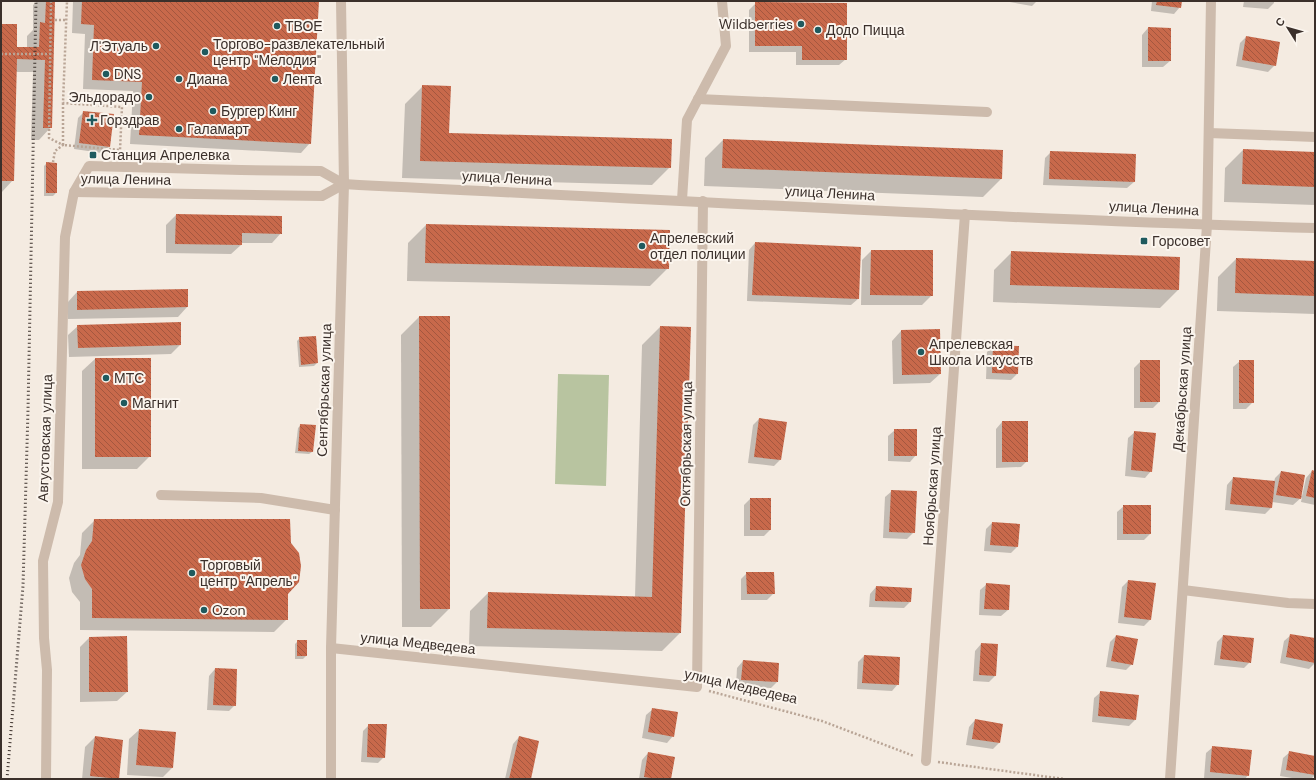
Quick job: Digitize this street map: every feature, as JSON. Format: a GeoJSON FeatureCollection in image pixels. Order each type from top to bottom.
{"type":"FeatureCollection","features":[{"type":"Feature","properties":{"kind":"street","name":"Сентябрьская улица"},"geometry":{"type":"LineString","coordinates":[[331,779],[331,648],[344,184],[341,1]]}},
{"type":"Feature","properties":{"kind":"street"},"geometry":{"type":"LineString","coordinates":[[682,200],[687,120],[726,46],[722,1]]}},
{"type":"Feature","properties":{"kind":"street","name":"Декабрьская улица"},"geometry":{"type":"LineString","coordinates":[[1170,779],[1207,225],[1211,1]]}},
{"type":"Feature","properties":{"kind":"street"},"geometry":{"type":"LineString","coordinates":[[698,99],[987,112]]}},
{"type":"Feature","properties":{"kind":"street"},"geometry":{"type":"LineString","coordinates":[[1209,133],[1315,138]]}},
{"type":"Feature","properties":{"kind":"street","name":"улица Ленина"},"geometry":{"type":"LineString","coordinates":[[344,184],[322,196],[74,192],[89,166],[321,171],[344,184],[1207,225],[1315,228]]}},
{"type":"Feature","properties":{"kind":"street","name":"Августовская улица"},"geometry":{"type":"LineString","coordinates":[[46,779],[47,677],[44,638],[43,561],[58,502],[65,237],[74,192]]}},
{"type":"Feature","properties":{"kind":"street","name":"Октябрьская улица"},"geometry":{"type":"LineString","coordinates":[[697,687],[703,201]]}},
{"type":"Feature","properties":{"kind":"street","name":"Ноябрьская улица"},"geometry":{"type":"LineString","coordinates":[[926,761],[965,214]]}},
{"type":"Feature","properties":{"kind":"street"},"geometry":{"type":"LineString","coordinates":[[161,495],[261,498],[335,510]]}},
{"type":"Feature","properties":{"kind":"street"},"geometry":{"type":"LineString","coordinates":[[1183,590],[1288,603],[1315,604]]}},
{"type":"Feature","properties":{"kind":"street","name":"улица Медведева"},"geometry":{"type":"LineString","coordinates":[[331,648],[697,687]]}},
{"type":"Feature","properties":{"kind":"path"},"geometry":{"type":"LineString","coordinates":[[51,1],[49,138],[63,145],[120,150],[122,107],[63,103]]}},
{"type":"Feature","properties":{"kind":"path"},"geometry":{"type":"LineString","coordinates":[[63,145],[66,1]]}},
{"type":"Feature","properties":{"kind":"path"},"geometry":{"type":"LineString","coordinates":[[55,20],[66,20]]}},
{"type":"Feature","properties":{"kind":"path"},"geometry":{"type":"LineString","coordinates":[[1,54],[51,54]]}},
{"type":"Feature","properties":{"kind":"path"},"geometry":{"type":"LineString","coordinates":[[53,162],[55,151],[63,145]]}},
{"type":"Feature","properties":{"kind":"path","name":"улица Медведева"},"geometry":{"type":"LineString","coordinates":[[697,687],[822,721],[926,761],[1064,779]]}},
{"type":"Feature","properties":{"kind":"green space"},"geometry":{"type":"Polygon","coordinates":[[[558,374],[609,375],[606,486],[555,484],[558,374]]]}},
{"type":"Feature","properties":{"kind":"building"},"geometry":{"type":"Polygon","coordinates":[[[46,1],[55,1],[52,128],[43,128],[45,60],[17,59],[14,181],[1,181],[1,24],[17,24],[17,47],[39,47],[40,22],[45,23],[46,1]]]}},
{"type":"Feature","properties":{"kind":"building","name":"Торгово-развлекательный центр \"Мелодия\""},"geometry":{"type":"Polygon","coordinates":[[[82,1],[319,1],[311,144],[139,135],[142,82],[92,80],[94,25],[81,24],[82,1]]]}},
{"type":"Feature","properties":{"kind":"building"},"geometry":{"type":"Polygon","coordinates":[[[1157,1],[1182,1],[1181,8],[1156,5],[1157,1]]]}},
{"type":"Feature","properties":{"kind":"building","name":"Wildberries"},"geometry":{"type":"Polygon","coordinates":[[[755,2],[847,3],[847,60],[802,60],[802,46],[755,46],[755,2]]]}},
{"type":"Feature","properties":{"kind":"building"},"geometry":{"type":"Polygon","coordinates":[[[1148,27],[1171,28],[1171,61],[1148,61],[1148,27]]]}},
{"type":"Feature","properties":{"kind":"building"},"geometry":{"type":"Polygon","coordinates":[[[1246,36],[1280,42],[1276,66],[1242,60],[1246,36]]]}},
{"type":"Feature","properties":{"kind":"building"},"geometry":{"type":"Polygon","coordinates":[[[422,85],[451,86],[449,133],[672,139],[671,168],[420,161],[422,85]]]}},
{"type":"Feature","properties":{"kind":"building"},"geometry":{"type":"Polygon","coordinates":[[[83,111],[114,114],[110,147],[79,143],[83,111]]]}},
{"type":"Feature","properties":{"kind":"building"},"geometry":{"type":"Polygon","coordinates":[[[723,139],[1003,150],[1002,179],[722,168],[723,139]]]}},
{"type":"Feature","properties":{"kind":"building"},"geometry":{"type":"Polygon","coordinates":[[[1243,149],[1315,152],[1315,187],[1242,184],[1243,149]]]}},
{"type":"Feature","properties":{"kind":"building"},"geometry":{"type":"Polygon","coordinates":[[[1050,151],[1136,154],[1135,182],[1049,179],[1050,151]]]}},
{"type":"Feature","properties":{"kind":"building"},"geometry":{"type":"Polygon","coordinates":[[[46,162],[57,163],[57,193],[46,193],[46,162]]]}},
{"type":"Feature","properties":{"kind":"building"},"geometry":{"type":"Polygon","coordinates":[[[176,214],[282,216],[282,234],[242,233],[242,245],[175,244],[176,214]]]}},
{"type":"Feature","properties":{"kind":"building"},"geometry":{"type":"Polygon","coordinates":[[[426,224],[670,230],[669,269],[425,263],[426,224]]]}},
{"type":"Feature","properties":{"kind":"building"},"geometry":{"type":"Polygon","coordinates":[[[755,242],[861,247],[859,299],[752,295],[755,242]]]}},
{"type":"Feature","properties":{"kind":"building"},"geometry":{"type":"Polygon","coordinates":[[[871,250],[933,250],[933,296],[870,295],[871,250]]]}},
{"type":"Feature","properties":{"kind":"building"},"geometry":{"type":"Polygon","coordinates":[[[1011,251],[1180,257],[1179,290],[1010,285],[1011,251]]]}},
{"type":"Feature","properties":{"kind":"building"},"geometry":{"type":"Polygon","coordinates":[[[1236,258],[1315,261],[1315,296],[1235,293],[1236,258]]]}},
{"type":"Feature","properties":{"kind":"building"},"geometry":{"type":"Polygon","coordinates":[[[188,289],[188,307],[77,310],[77,291],[188,289]]]}},
{"type":"Feature","properties":{"kind":"building"},"geometry":{"type":"Polygon","coordinates":[[[419,316],[450,316],[450,609],[420,609],[419,316]]]}},
{"type":"Feature","properties":{"kind":"building"},"geometry":{"type":"Polygon","coordinates":[[[181,322],[181,345],[78,348],[77,325],[181,322]]]}},
{"type":"Feature","properties":{"kind":"building"},"geometry":{"type":"Polygon","coordinates":[[[660,326],[691,327],[681,633],[487,628],[488,592],[652,597],[660,326]]]}},
{"type":"Feature","properties":{"kind":"building","name":"Апрелевская Школа Искусств"},"geometry":{"type":"Polygon","coordinates":[[[940,329],[941,374],[902,375],[901,330],[940,329]]]}},
{"type":"Feature","properties":{"kind":"building"},"geometry":{"type":"Polygon","coordinates":[[[316,336],[318,363],[301,365],[299,337],[316,336]]]}},
{"type":"Feature","properties":{"kind":"building"},"geometry":{"type":"Polygon","coordinates":[[[993,345],[1019,346],[1018,374],[992,373],[993,345]]]}},
{"type":"Feature","properties":{"kind":"building"},"geometry":{"type":"Polygon","coordinates":[[[95,358],[151,358],[151,457],[95,457],[95,358]]]}},
{"type":"Feature","properties":{"kind":"building"},"geometry":{"type":"Polygon","coordinates":[[[1140,360],[1160,360],[1160,402],[1140,402],[1140,360]]]}},
{"type":"Feature","properties":{"kind":"building"},"geometry":{"type":"Polygon","coordinates":[[[1239,360],[1254,360],[1254,403],[1239,403],[1239,360]]]}},
{"type":"Feature","properties":{"kind":"building"},"geometry":{"type":"Polygon","coordinates":[[[759,418],[787,422],[781,460],[754,457],[759,418]]]}},
{"type":"Feature","properties":{"kind":"building"},"geometry":{"type":"Polygon","coordinates":[[[1002,421],[1028,421],[1028,462],[1002,462],[1002,421]]]}},
{"type":"Feature","properties":{"kind":"building"},"geometry":{"type":"Polygon","coordinates":[[[300,424],[316,425],[313,452],[298,451],[300,424]]]}},
{"type":"Feature","properties":{"kind":"building"},"geometry":{"type":"Polygon","coordinates":[[[894,429],[917,429],[917,456],[894,456],[894,429]]]}},
{"type":"Feature","properties":{"kind":"building"},"geometry":{"type":"Polygon","coordinates":[[[1134,431],[1156,433],[1152,472],[1131,470],[1134,431]]]}},
{"type":"Feature","properties":{"kind":"building"},"geometry":{"type":"Polygon","coordinates":[[[1312,470],[1315,471],[1315,498],[1306,496],[1312,470]]]}},
{"type":"Feature","properties":{"kind":"building"},"geometry":{"type":"Polygon","coordinates":[[[1281,471],[1305,475],[1301,499],[1276,495],[1281,471]]]}},
{"type":"Feature","properties":{"kind":"building"},"geometry":{"type":"Polygon","coordinates":[[[1233,477],[1275,481],[1272,508],[1230,504],[1233,477]]]}},
{"type":"Feature","properties":{"kind":"building"},"geometry":{"type":"Polygon","coordinates":[[[891,490],[917,491],[915,533],[889,532],[891,490]]]}},
{"type":"Feature","properties":{"kind":"building"},"geometry":{"type":"Polygon","coordinates":[[[750,498],[771,498],[771,530],[750,530],[750,498]]]}},
{"type":"Feature","properties":{"kind":"building"},"geometry":{"type":"Polygon","coordinates":[[[1123,505],[1151,505],[1151,534],[1123,534],[1123,505]]]}},
{"type":"Feature","properties":{"kind":"building","name":"Торговый центр \"Апрель\""},"geometry":{"type":"Polygon","coordinates":[[[94,519],[290,519],[291,543],[299,553],[301,566],[299,582],[288,594],[288,620],[92,618],[92,589],[85,579],[81,565],[86,550],[92,541],[94,519]]]}},
{"type":"Feature","properties":{"kind":"building"},"geometry":{"type":"Polygon","coordinates":[[[992,522],[1020,524],[1018,547],[990,545],[992,522]]]}},
{"type":"Feature","properties":{"kind":"building"},"geometry":{"type":"Polygon","coordinates":[[[746,572],[774,572],[775,594],[747,594],[746,572]]]}},
{"type":"Feature","properties":{"kind":"building"},"geometry":{"type":"Polygon","coordinates":[[[1128,580],[1156,583],[1151,620],[1124,617],[1128,580]]]}},
{"type":"Feature","properties":{"kind":"building"},"geometry":{"type":"Polygon","coordinates":[[[986,583],[1010,585],[1009,610],[984,609],[986,583]]]}},
{"type":"Feature","properties":{"kind":"building"},"geometry":{"type":"Polygon","coordinates":[[[876,586],[912,588],[911,602],[875,601],[876,586]]]}},
{"type":"Feature","properties":{"kind":"building"},"geometry":{"type":"Polygon","coordinates":[[[1290,634],[1315,638],[1315,663],[1286,657],[1290,634]]]}},
{"type":"Feature","properties":{"kind":"building"},"geometry":{"type":"Polygon","coordinates":[[[1116,635],[1138,639],[1133,665],[1111,661],[1116,635]]]}},
{"type":"Feature","properties":{"kind":"building"},"geometry":{"type":"Polygon","coordinates":[[[1223,635],[1254,638],[1251,663],[1220,659],[1223,635]]]}},
{"type":"Feature","properties":{"kind":"building"},"geometry":{"type":"Polygon","coordinates":[[[127,636],[128,692],[89,692],[89,637],[127,636]]]}},
{"type":"Feature","properties":{"kind":"building"},"geometry":{"type":"Polygon","coordinates":[[[297,640],[307,640],[307,656],[297,656],[297,640]]]}},
{"type":"Feature","properties":{"kind":"building"},"geometry":{"type":"Polygon","coordinates":[[[981,643],[998,644],[996,676],[979,675],[981,643]]]}},
{"type":"Feature","properties":{"kind":"building"},"geometry":{"type":"Polygon","coordinates":[[[864,655],[900,657],[899,685],[862,683],[864,655]]]}},
{"type":"Feature","properties":{"kind":"building"},"geometry":{"type":"Polygon","coordinates":[[[743,660],[779,663],[778,682],[741,680],[743,660]]]}},
{"type":"Feature","properties":{"kind":"building"},"geometry":{"type":"Polygon","coordinates":[[[215,668],[237,669],[236,706],[213,705],[215,668]]]}},
{"type":"Feature","properties":{"kind":"building"},"geometry":{"type":"Polygon","coordinates":[[[1100,691],[1139,695],[1136,720],[1098,716],[1100,691]]]}},
{"type":"Feature","properties":{"kind":"building"},"geometry":{"type":"Polygon","coordinates":[[[652,708],[678,712],[674,737],[648,732],[652,708]]]}},
{"type":"Feature","properties":{"kind":"building"},"geometry":{"type":"Polygon","coordinates":[[[975,719],[1003,724],[1000,743],[972,739],[975,719]]]}},
{"type":"Feature","properties":{"kind":"building"},"geometry":{"type":"Polygon","coordinates":[[[368,724],[387,724],[385,758],[367,757],[368,724]]]}},
{"type":"Feature","properties":{"kind":"building"},"geometry":{"type":"Polygon","coordinates":[[[139,729],[176,732],[173,768],[136,765],[139,729]]]}},
{"type":"Feature","properties":{"kind":"building"},"geometry":{"type":"Polygon","coordinates":[[[95,736],[123,740],[119,779],[90,776],[95,736]]]}},
{"type":"Feature","properties":{"kind":"building"},"geometry":{"type":"Polygon","coordinates":[[[519,736],[539,741],[531,779],[509,779],[519,736]]]}},
{"type":"Feature","properties":{"kind":"building"},"geometry":{"type":"Polygon","coordinates":[[[1212,746],[1252,750],[1249,776],[1210,772],[1212,746]]]}},
{"type":"Feature","properties":{"kind":"building"},"geometry":{"type":"Polygon","coordinates":[[[1289,751],[1315,756],[1315,775],[1286,770],[1289,751]]]}},
{"type":"Feature","properties":{"kind":"building"},"geometry":{"type":"Polygon","coordinates":[[[648,752],[675,757],[671,779],[644,777],[648,752]]]}},
{"type":"Feature","properties":{"kind":"railway"},"geometry":{"type":"LineString","coordinates":[[7,779],[23,586],[36,1]]}},
{"type":"Feature","properties":{"kind":"place","name":"Wildberries"},"geometry":{"type":"Point","coordinates":[801,24]}},
{"type":"Feature","properties":{"kind":"place","name":"ТВОЕ"},"geometry":{"type":"Point","coordinates":[277,26]}},
{"type":"Feature","properties":{"kind":"place","name":"Додо Пицца"},"geometry":{"type":"Point","coordinates":[818,30]}},
{"type":"Feature","properties":{"kind":"place","name":"Л'Этуаль"},"geometry":{"type":"Point","coordinates":[156,46]}},
{"type":"Feature","properties":{"kind":"place","name":"Торгово-развлекательный центр \"Мелодия\""},"geometry":{"type":"Point","coordinates":[205,52]}},
{"type":"Feature","properties":{"kind":"place","name":"DNS"},"geometry":{"type":"Point","coordinates":[106,74]}},
{"type":"Feature","properties":{"kind":"place","name":"Диана"},"geometry":{"type":"Point","coordinates":[179,79]}},
{"type":"Feature","properties":{"kind":"place","name":"Лента"},"geometry":{"type":"Point","coordinates":[275,79]}},
{"type":"Feature","properties":{"kind":"place","name":"Эльдорадо"},"geometry":{"type":"Point","coordinates":[149,97]}},
{"type":"Feature","properties":{"kind":"place","name":"Бургер Кинг"},"geometry":{"type":"Point","coordinates":[213,111]}},
{"type":"Feature","properties":{"kind":"place","name":"Горздрав"},"geometry":{"type":"Point","coordinates":[92,120]}},
{"type":"Feature","properties":{"kind":"place","name":"Галамарт"},"geometry":{"type":"Point","coordinates":[179,129]}},
{"type":"Feature","properties":{"kind":"place","name":"Станция Апрелевка"},"geometry":{"type":"Point","coordinates":[93,155]}},
{"type":"Feature","properties":{"kind":"place","name":"Горсовет"},"geometry":{"type":"Point","coordinates":[1144,241]}},
{"type":"Feature","properties":{"kind":"place","name":"Апрелевский отдел полиции"},"geometry":{"type":"Point","coordinates":[642,246]}},
{"type":"Feature","properties":{"kind":"place","name":"Апрелевская Школа Искусств"},"geometry":{"type":"Point","coordinates":[921,352]}},
{"type":"Feature","properties":{"kind":"place","name":"МТС"},"geometry":{"type":"Point","coordinates":[106,378]}},
{"type":"Feature","properties":{"kind":"place","name":"Магнит"},"geometry":{"type":"Point","coordinates":[124,403]}},
{"type":"Feature","properties":{"kind":"place","name":"Торговый центр \"Апрель\""},"geometry":{"type":"Point","coordinates":[192,573]}},
{"type":"Feature","properties":{"kind":"place","name":"Ozon"},"geometry":{"type":"Point","coordinates":[204,610]}}]}
